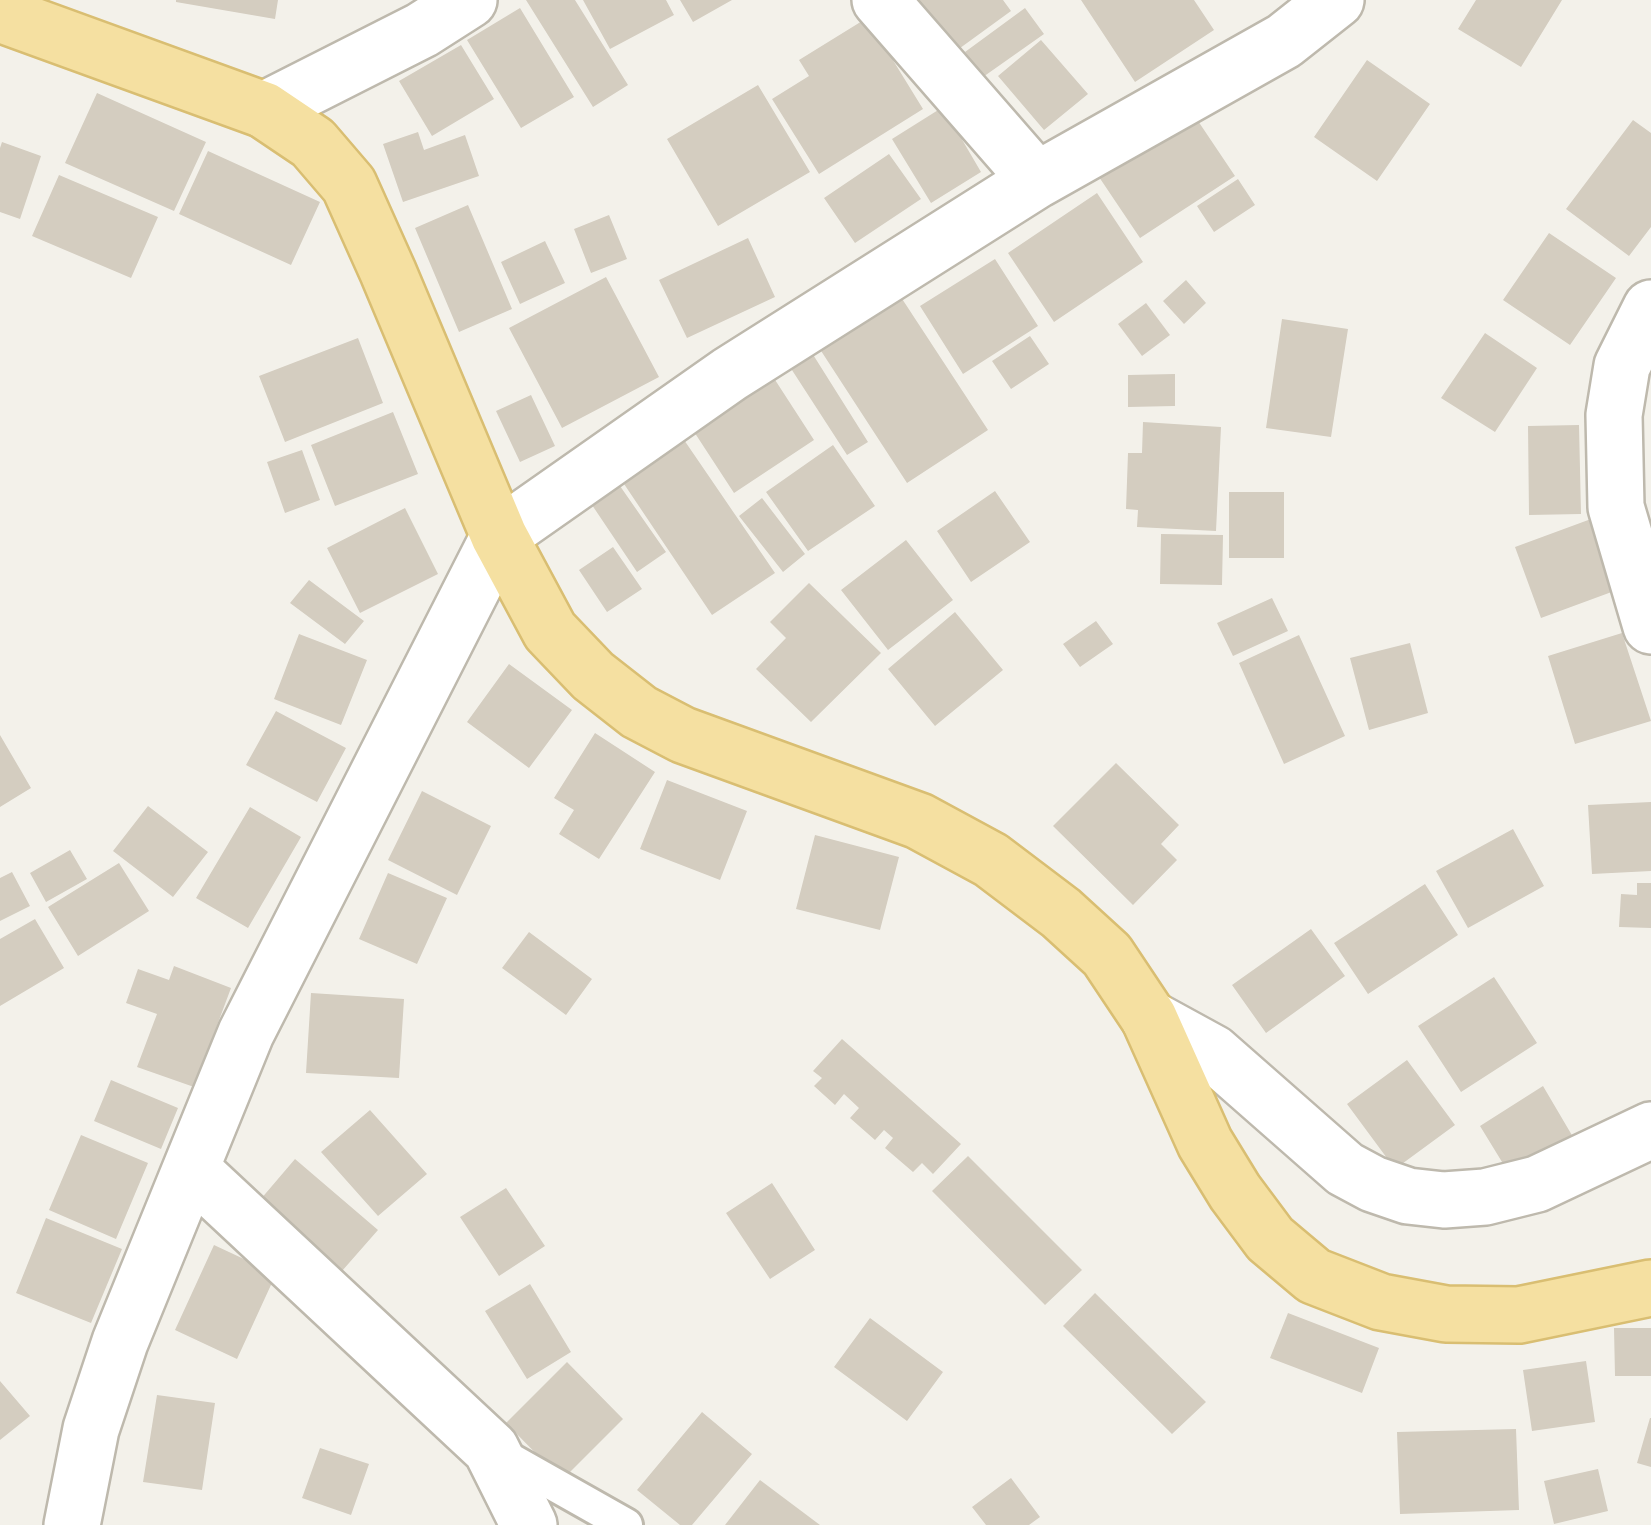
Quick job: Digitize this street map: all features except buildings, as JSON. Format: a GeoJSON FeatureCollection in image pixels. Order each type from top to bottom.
{"type":"FeatureCollection","features":[{"type":"Feature","properties":{"kind":"main road"},"geometry":{"type":"LineString","coordinates":[[0,14],[264,110],[313,143],[348,184],[499,536],[550,631],[593,676],[639,712],[683,735],[919,821],[991,860],[1061,914],[1107,954],[1149,1018],[1205,1143],[1236,1192],[1270,1239],[1314,1276],[1381,1302],[1446,1314],[1520,1315],[1651,1288]]}},
{"type":"Feature","properties":{"kind":"street"},"geometry":{"type":"LineString","coordinates":[[264,110],[422,30],[469,0]]}},
{"type":"Feature","properties":{"kind":"street"},"geometry":{"type":"LineString","coordinates":[[880,0],[1037,180]]}},
{"type":"Feature","properties":{"kind":"street"},"geometry":{"type":"LineString","coordinates":[[72,1525],[91,1429],[120,1342],[246,1032],[499,536],[730,374],[1037,180],[1284,41],[1336,0]]}},
{"type":"Feature","properties":{"kind":"street"},"geometry":{"type":"LineString","coordinates":[[1651,308],[1622,366],[1614,415],[1616,507],[1651,626]]}},
{"type":"Feature","properties":{"kind":"street"},"geometry":{"type":"LineString","coordinates":[[1149,1018],[1213,1053],[1345,1169],[1408,1196],[1444,1200],[1484,1197],[1537,1184],[1651,1130]]}},
{"type":"Feature","properties":{"kind":"street"},"geometry":{"type":"LineString","coordinates":[[191,1169],[490,1448],[529,1525]]}},
{"type":"Feature","properties":{"kind":"lane"},"geometry":{"type":"LineString","coordinates":[[490,1448],[626,1525]]}}]}
